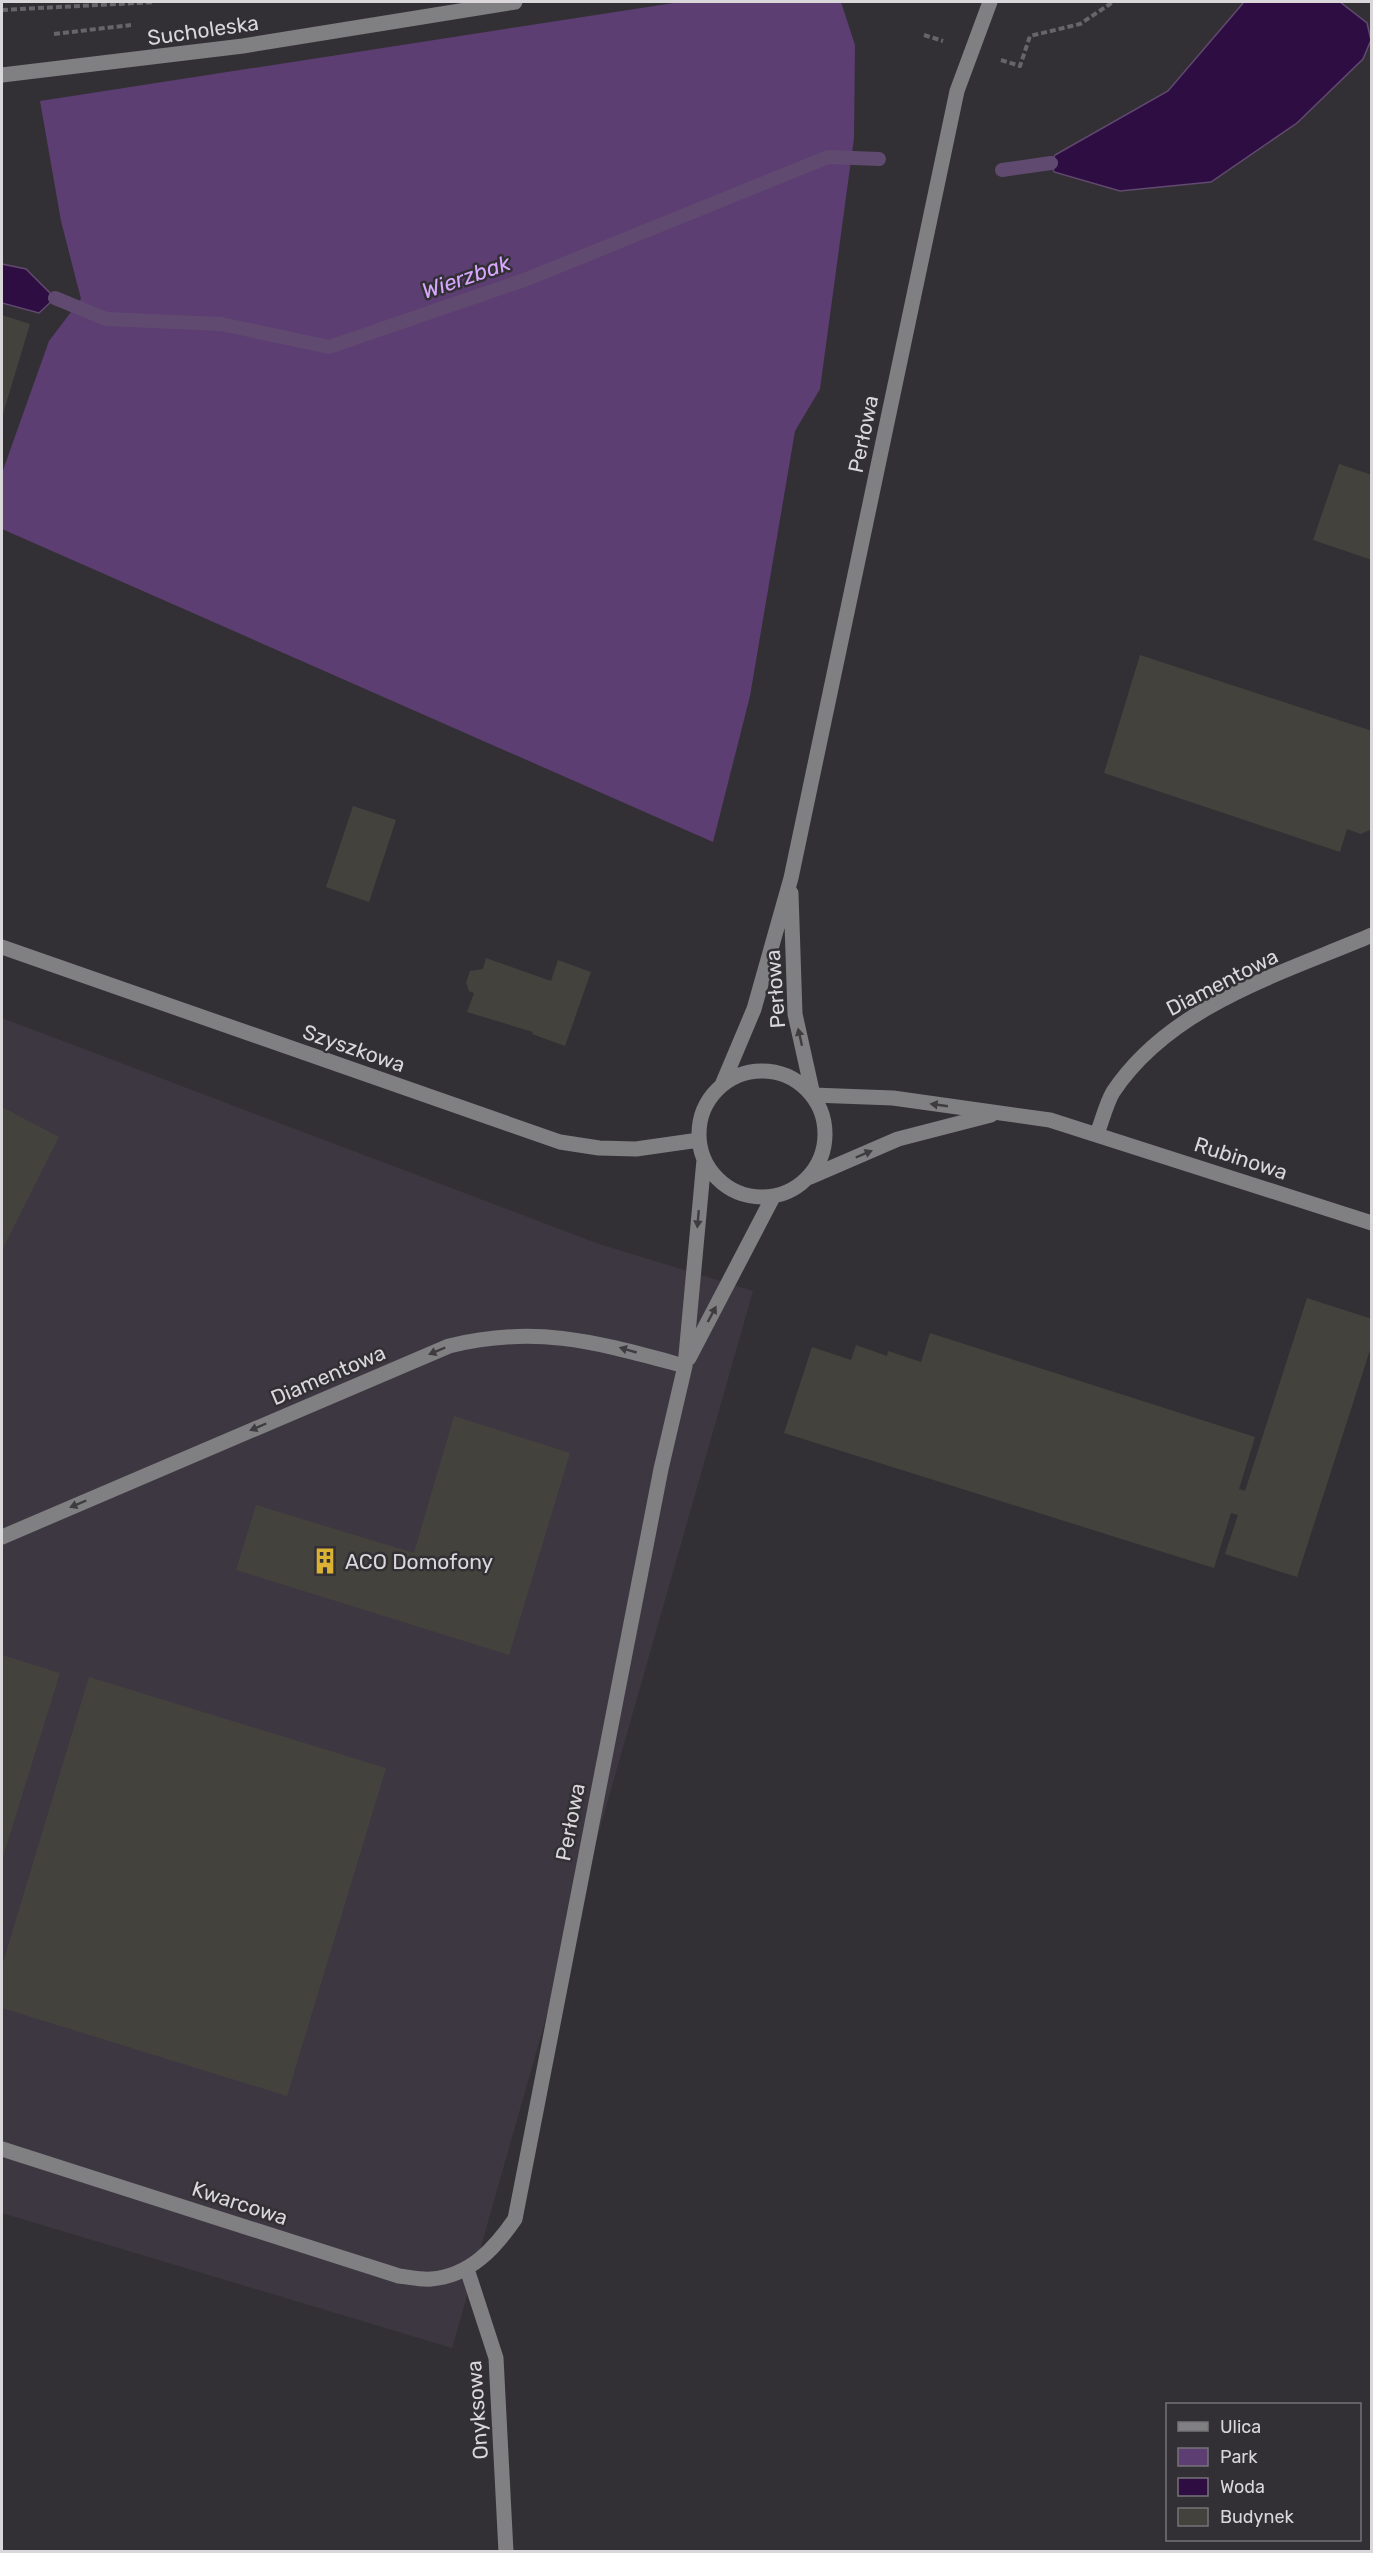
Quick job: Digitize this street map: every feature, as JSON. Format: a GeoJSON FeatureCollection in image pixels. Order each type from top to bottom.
{"type":"FeatureCollection","features":[{"type":"Feature","properties":{"kind":"street","name":"Sucholeska"},"geometry":{"type":"LineString","coordinates":[[2,75],[243,46],[515,2]]}},
{"type":"Feature","properties":{"kind":"street","name":"Perłowa"},"geometry":{"type":"LineString","coordinates":[[722,1084],[754,1009],[791,878],[954,103],[990,2]]}},
{"type":"Feature","properties":{"kind":"street","name":"Perłowa"},"geometry":{"type":"LineString","coordinates":[[791,878],[795,1014],[813,1095]]}},
{"type":"Feature","properties":{"kind":"street","name":"Diamentowa"},"geometry":{"type":"LineString","coordinates":[[1097,1134],[1112,1093],[1170,1031],[1191,1016],[1248,988],[1371,934]]}},
{"type":"Feature","properties":{"kind":"street","name":"Szyszkowa"},"geometry":{"type":"LineString","coordinates":[[2,947],[560,1142],[599,1148],[636,1149],[699,1140]]}},
{"type":"Feature","properties":{"kind":"street"},"geometry":{"type":"LineString","coordinates":[[810,1177],[821,1159],[826,1138],[824,1118],[813,1095],[800,1083],[781,1074],[761,1071],[740,1074],[722,1084],[709,1100],[700,1120],[699,1140],[704,1160],[716,1178],[733,1191],[752,1197],[773,1197],[793,1190],[810,1177],[898,1139],[997,1113]]}},
{"type":"Feature","properties":{"kind":"street"},"geometry":{"type":"LineString","coordinates":[[813,1095],[893,1098],[1050,1120],[1097,1134]]}},
{"type":"Feature","properties":{"kind":"street","name":"Rubinowa"},"geometry":{"type":"LineString","coordinates":[[1097,1134],[1371,1223]]}},
{"type":"Feature","properties":{"kind":"street","name":"Perłowa"},"geometry":{"type":"LineString","coordinates":[[467,2269],[496,2247],[515,2219],[661,1468],[685,1366],[704,1160]]}},
{"type":"Feature","properties":{"kind":"street","name":"Perłowa"},"geometry":{"type":"LineString","coordinates":[[685,1366],[773,1197]]}},
{"type":"Feature","properties":{"kind":"street","name":"Diamentowa"},"geometry":{"type":"LineString","coordinates":[[2,1537],[458,1344],[486,1337],[561,1336],[603,1343],[685,1366]]}},
{"type":"Feature","properties":{"kind":"street","name":"Kwarcowa"},"geometry":{"type":"LineString","coordinates":[[2,2149],[399,2276],[431,2279],[467,2269]]}},
{"type":"Feature","properties":{"kind":"street","name":"Onyksowa"},"geometry":{"type":"LineString","coordinates":[[467,2269],[496,2358],[506,2552]]}},
{"type":"Feature","properties":{"kind":"path"},"geometry":{"type":"LineString","coordinates":[[2,10],[155,2]]}},
{"type":"Feature","properties":{"kind":"path"},"geometry":{"type":"LineString","coordinates":[[924,35],[1020,66],[1030,36],[1080,24],[1113,2]]}},
{"type":"Feature","properties":{"kind":"shaded area"},"geometry":{"type":"Polygon","coordinates":[[[2,1018],[599,1244],[753,1291],[452,2348],[2,2213],[2,1018]]]}},
{"type":"Feature","properties":{"kind":"green space"},"geometry":{"type":"Polygon","coordinates":[[[680,2],[841,2],[855,45],[854,138],[820,389],[795,431],[750,696],[713,842],[2,529],[2,473],[49,341],[81,299],[61,221],[40,101],[680,2]]]}},
{"type":"Feature","properties":{"kind":"water"},"geometry":{"type":"Polygon","coordinates":[[[1244,2],[1340,2],[1367,23],[1371,40],[1363,59],[1297,123],[1211,182],[1120,191],[1054,172],[1051,163],[1055,155],[1168,91],[1244,2]]]}},
{"type":"Feature","properties":{"kind":"water"},"geometry":{"type":"Polygon","coordinates":[[[2,264],[26,269],[55,298],[39,313],[2,303],[2,264]]]}},
{"type":"Feature","properties":{"kind":"building"},"geometry":{"type":"Polygon","coordinates":[[[2,315],[30,324],[2,417],[2,315]]]}},
{"type":"Feature","properties":{"kind":"building"},"geometry":{"type":"Polygon","coordinates":[[[1339,464],[1372,475],[1372,560],[1313,540],[1339,464]]]}},
{"type":"Feature","properties":{"kind":"building"},"geometry":{"type":"Polygon","coordinates":[[[1140,655],[1372,731],[1372,829],[1361,834],[1347,829],[1340,852],[1104,773],[1140,655]]]}},
{"type":"Feature","properties":{"kind":"building"},"geometry":{"type":"Polygon","coordinates":[[[353,806],[396,820],[369,902],[326,887],[353,806]]]}},
{"type":"Feature","properties":{"kind":"building"},"geometry":{"type":"Polygon","coordinates":[[[486,958],[551,981],[558,960],[591,972],[565,1046],[532,1034],[533,1032],[467,1012],[474,993],[469,991],[466,983],[470,971],[483,969],[486,958]]]}},
{"type":"Feature","properties":{"kind":"building"},"geometry":{"type":"Polygon","coordinates":[[[2,1107],[59,1137],[2,1250],[2,1107]]]}},
{"type":"Feature","properties":{"kind":"building"},"geometry":{"type":"Polygon","coordinates":[[[1307,1298],[1372,1319],[1372,1344],[1297,1577],[1225,1554],[1238,1515],[1231,1513],[1214,1568],[784,1433],[812,1347],[851,1360],[856,1345],[887,1356],[888,1351],[921,1362],[930,1333],[1255,1437],[1239,1489],[1245,1491],[1307,1298]]]}},
{"type":"Feature","properties":{"kind":"building"},"geometry":{"type":"Polygon","coordinates":[[[454,1416],[570,1453],[509,1655],[236,1570],[256,1505],[414,1553],[454,1416]]]}},
{"type":"Feature","properties":{"kind":"building"},"geometry":{"type":"Polygon","coordinates":[[[2,1655],[60,1673],[2,1860],[2,1655]]]}},
{"type":"Feature","properties":{"kind":"building"},"geometry":{"type":"Polygon","coordinates":[[[89,1677],[386,1768],[287,2096],[2,2008],[2,1966],[89,1677]]]}},
{"type":"Feature","properties":{"kind":"waterway","name":"Wierzbak"},"geometry":{"type":"LineString","coordinates":[[55,298],[106,319],[221,324],[329,347],[527,279],[828,157],[879,159]]}},
{"type":"Feature","properties":{"kind":"waterway","name":"Wierzbak"},"geometry":{"type":"LineString","coordinates":[[1002,170],[1051,163]]}},
{"type":"Feature","properties":{"kind":"place","name":"ACO Domofony"},"geometry":{"type":"Point","coordinates":[325,1561]}}]}
